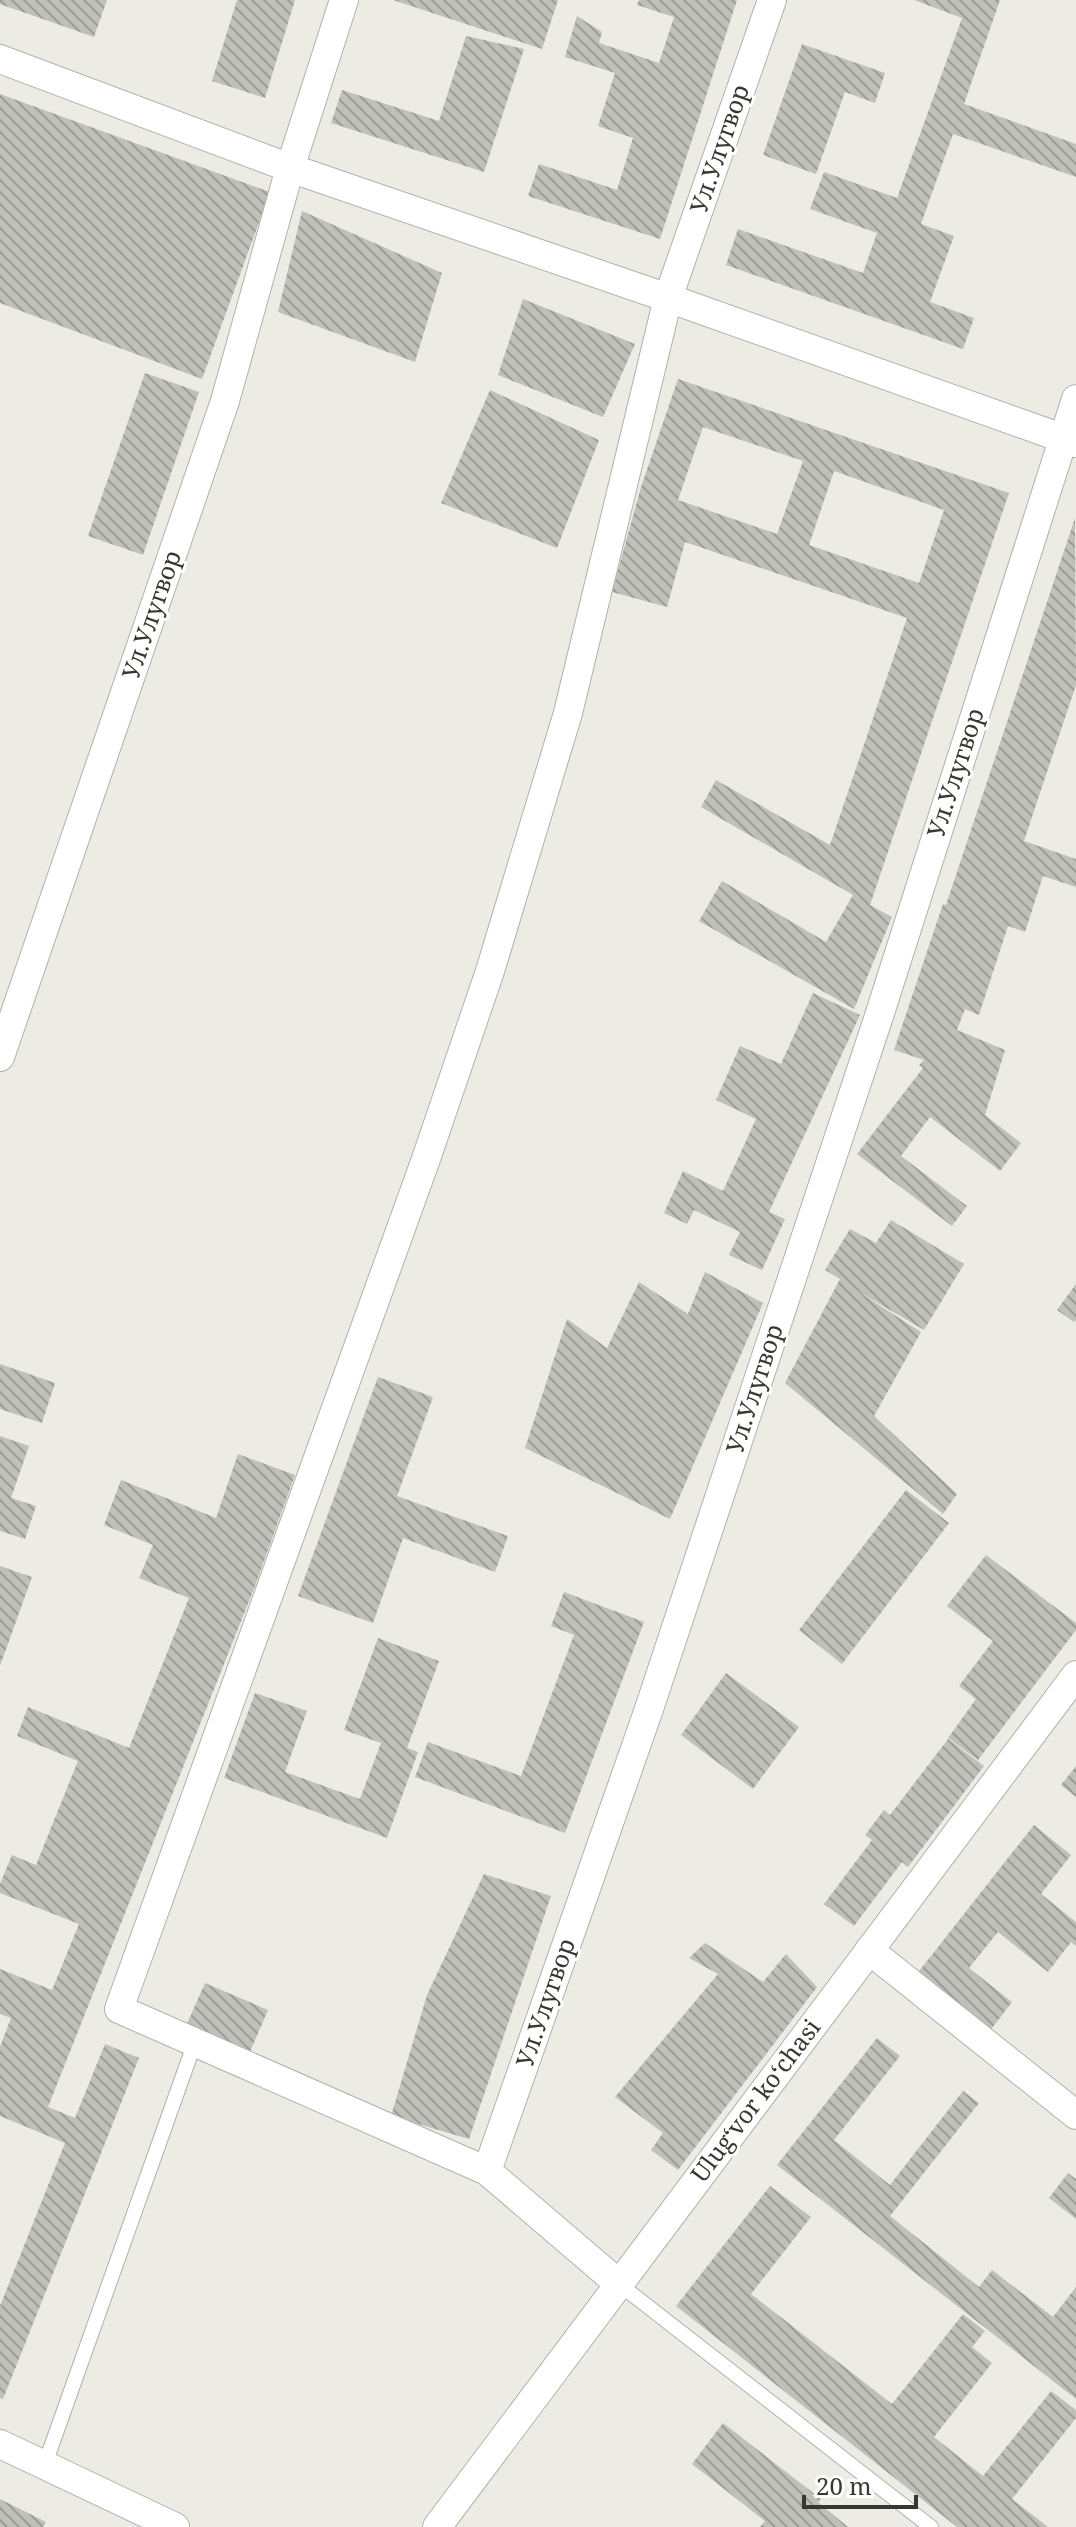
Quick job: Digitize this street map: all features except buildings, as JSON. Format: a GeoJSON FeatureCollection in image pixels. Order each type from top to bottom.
{"type":"FeatureCollection","features":[{"type":"Feature","properties":{"kind":"street","name":"Ул.Улугвор"},"geometry":{"type":"LineString","coordinates":[[0,1057],[225,401],[290,168],[344,0]]}},
{"type":"Feature","properties":{"kind":"street","name":"Ул.Улугвор"},"geometry":{"type":"LineString","coordinates":[[195,2042],[119,2009],[426,1159],[490,971],[568,713],[668,298],[772,0]]}},
{"type":"Feature","properties":{"kind":"street"},"geometry":{"type":"LineString","coordinates":[[0,59],[290,168],[1069,441]]}},
{"type":"Feature","properties":{"kind":"street","name":"Ул.Улугвор"},"geometry":{"type":"LineString","coordinates":[[487,2171],[649,1709],[1069,441],[1076,399]]}},
{"type":"Feature","properties":{"kind":"street","name":"Ulugʻvor koʻchasi"},"geometry":{"type":"LineString","coordinates":[[437,2527],[1076,1675]]}},
{"type":"Feature","properties":{"kind":"street"},"geometry":{"type":"LineString","coordinates":[[869,1950],[1076,2115]]}},
{"type":"Feature","properties":{"kind":"street"},"geometry":{"type":"LineString","coordinates":[[195,2042],[487,2171],[619,2284]]}},
{"type":"Feature","properties":{"kind":"street"},"geometry":{"type":"LineString","coordinates":[[0,2444],[175,2527]]}},
{"type":"Feature","properties":{"kind":"lane"},"geometry":{"type":"LineString","coordinates":[[45,2464],[195,2042]]}},
{"type":"Feature","properties":{"kind":"lane"},"geometry":{"type":"LineString","coordinates":[[619,2284],[931,2527]]}}]}
